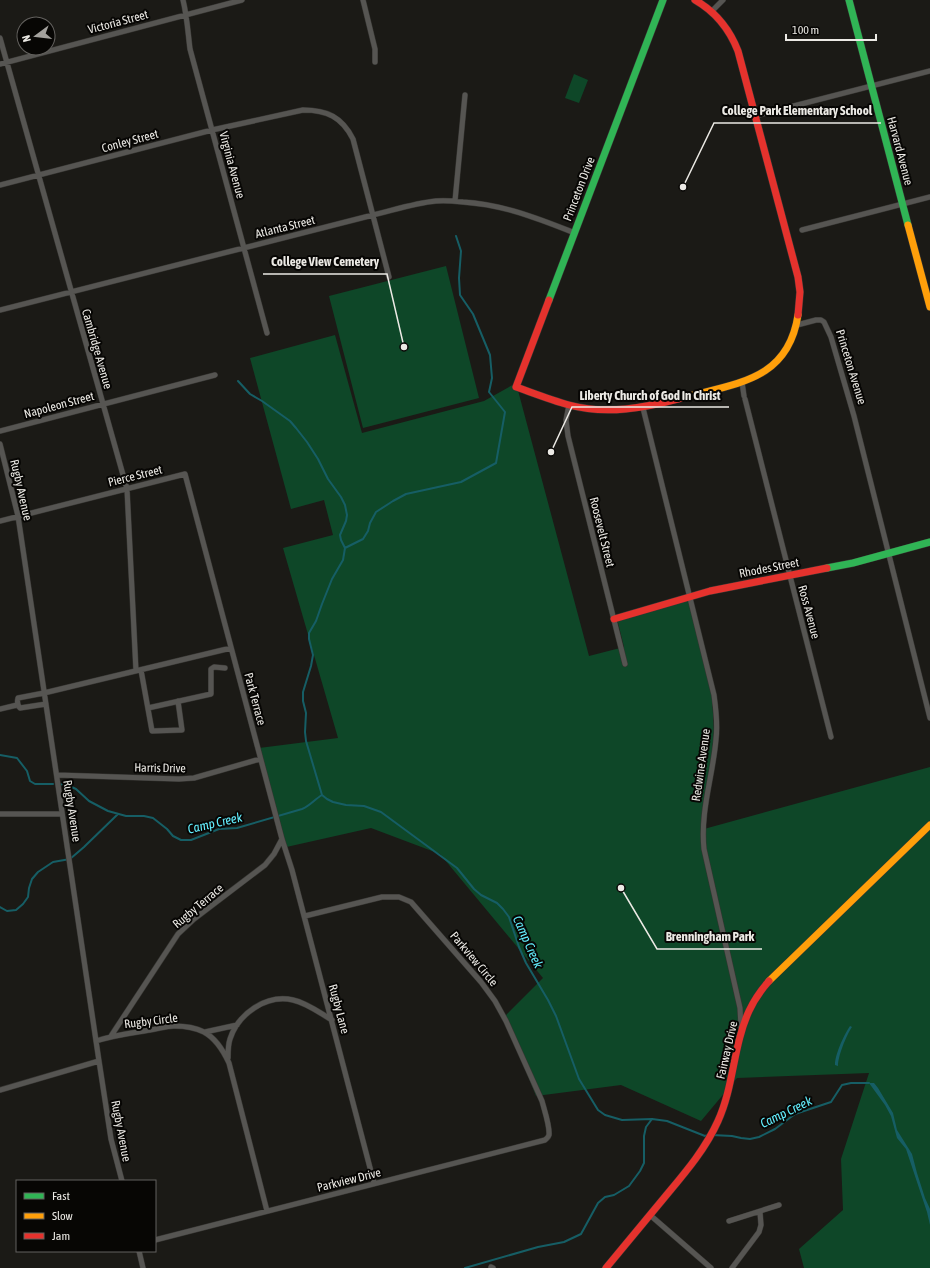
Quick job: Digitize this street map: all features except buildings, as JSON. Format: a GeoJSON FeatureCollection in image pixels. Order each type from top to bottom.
{"type":"FeatureCollection","features":[{"type":"Feature","properties":{"kind":"street","name":"Virginia Avenue"},"geometry":{"type":"LineString","coordinates":[[183,0],[187,15],[190,49],[267,334]]}},
{"type":"Feature","properties":{"kind":"street","name":"Victoria Street"},"geometry":{"type":"LineString","coordinates":[[0,64],[242,0]]}},
{"type":"Feature","properties":{"kind":"street"},"geometry":{"type":"LineString","coordinates":[[363,0],[375,49],[375,62]]}},
{"type":"Feature","properties":{"kind":"street","name":"Princeton Drive"},"geometry":{"type":"LineString","coordinates":[[569,405],[516,387],[663,0]]}},
{"type":"Feature","properties":{"kind":"street"},"geometry":{"type":"LineString","coordinates":[[569,405],[606,410],[643,408],[742,382],[762,375],[777,362],[789,346],[797,325],[800,301],[798,277],[734,40],[728,29],[712,11],[695,0]]}},
{"type":"Feature","properties":{"kind":"street"},"geometry":{"type":"LineString","coordinates":[[712,11],[723,0]]}},
{"type":"Feature","properties":{"kind":"street","name":"Harvard Avenue"},"geometry":{"type":"LineString","coordinates":[[849,0],[930,307]]}},
{"type":"Feature","properties":{"kind":"street","name":"Cambridge Avenue"},"geometry":{"type":"LineString","coordinates":[[0,38],[127,489],[138,670],[148,708],[152,731],[182,730],[178,701]]}},
{"type":"Feature","properties":{"kind":"street"},"geometry":{"type":"LineString","coordinates":[[755,116],[930,71]]}},
{"type":"Feature","properties":{"kind":"street"},"geometry":{"type":"LineString","coordinates":[[455,201],[465,95]]}},
{"type":"Feature","properties":{"kind":"street","name":"Conley Street"},"geometry":{"type":"LineString","coordinates":[[0,185],[212,130],[303,110],[318,110],[331,115],[344,125],[353,139],[389,277]]}},
{"type":"Feature","properties":{"kind":"street"},"geometry":{"type":"LineString","coordinates":[[802,230],[930,197]]}},
{"type":"Feature","properties":{"kind":"street","name":"Atlanta Street"},"geometry":{"type":"LineString","coordinates":[[0,310],[421,203],[455,201],[488,204],[530,215],[575,232]]}},
{"type":"Feature","properties":{"kind":"street","name":"Princeton Avenue"},"geometry":{"type":"LineString","coordinates":[[797,325],[821,320],[827,326],[849,398],[930,718]]}},
{"type":"Feature","properties":{"kind":"street","name":"Napoleon Street"},"geometry":{"type":"LineString","coordinates":[[0,430],[216,375]]}},
{"type":"Feature","properties":{"kind":"street","name":"Ross Avenue"},"geometry":{"type":"LineString","coordinates":[[742,382],[744,397],[831,737]]}},
{"type":"Feature","properties":{"kind":"street","name":"Roosevelt Street"},"geometry":{"type":"LineString","coordinates":[[569,405],[566,420],[568,436],[625,664]]}},
{"type":"Feature","properties":{"kind":"street","name":"Redwine Avenue"},"geometry":{"type":"LineString","coordinates":[[643,408],[714,695],[717,723],[715,749],[703,822],[703,842],[740,1008],[742,1024],[740,1033]]}},
{"type":"Feature","properties":{"kind":"street","name":"Rugby Avenue"},"geometry":{"type":"LineString","coordinates":[[0,444],[18,516],[111,1139],[122,1180]]}},
{"type":"Feature","properties":{"kind":"street","name":"Pierce Street"},"geometry":{"type":"LineString","coordinates":[[0,521],[185,474],[209,564]]}},
{"type":"Feature","properties":{"kind":"street","name":"Rhodes Street"},"geometry":{"type":"LineString","coordinates":[[614,619],[726,588],[853,563],[930,542]]}},
{"type":"Feature","properties":{"kind":"street","name":"Park Terrace"},"geometry":{"type":"LineString","coordinates":[[209,564],[282,840]]}},
{"type":"Feature","properties":{"kind":"street"},"geometry":{"type":"LineString","coordinates":[[17,705],[18,698],[231,648]]}},
{"type":"Feature","properties":{"kind":"street"},"geometry":{"type":"LineString","coordinates":[[148,708],[211,694],[211,669],[214,667],[225,668]]}},
{"type":"Feature","properties":{"kind":"street"},"geometry":{"type":"LineString","coordinates":[[0,709],[17,705],[20,708],[46,704]]}},
{"type":"Feature","properties":{"kind":"street","name":"Harris Drive"},"geometry":{"type":"LineString","coordinates":[[57,775],[186,779],[260,759]]}},
{"type":"Feature","properties":{"kind":"street"},"geometry":{"type":"LineString","coordinates":[[0,814],[62,814]]}},
{"type":"Feature","properties":{"kind":"street","name":"Fairway Drive"},"geometry":{"type":"LineString","coordinates":[[606,1268],[693,1164],[710,1137],[727,1097],[734,1071],[740,1033],[746,1016],[754,1000],[767,982],[930,825]]}},
{"type":"Feature","properties":{"kind":"street","name":"Rugby Lane"},"geometry":{"type":"LineString","coordinates":[[282,840],[305,916],[374,1183]]}},
{"type":"Feature","properties":{"kind":"street","name":"Rugby Terrace"},"geometry":{"type":"LineString","coordinates":[[111,1036],[178,934],[194,919],[265,865],[274,854],[282,840]]}},
{"type":"Feature","properties":{"kind":"street","name":"Parkview Circle"},"geometry":{"type":"LineString","coordinates":[[305,916],[382,897],[400,897],[411,902],[481,982],[495,1001],[506,1021],[542,1101],[546,1114],[549,1134],[548,1138]]}},
{"type":"Feature","properties":{"kind":"street"},"geometry":{"type":"LineString","coordinates":[[227,1059],[230,1039],[237,1024],[251,1010],[270,1000],[283,999],[304,1003],[332,1020]]}},
{"type":"Feature","properties":{"kind":"street"},"geometry":{"type":"LineString","coordinates":[[204,1032],[237,1024]]}},
{"type":"Feature","properties":{"kind":"street","name":"Rugby Circle"},"geometry":{"type":"LineString","coordinates":[[96,1041],[111,1036],[173,1026],[185,1027],[204,1032]]}},
{"type":"Feature","properties":{"kind":"street"},"geometry":{"type":"LineString","coordinates":[[204,1032],[216,1043],[227,1059],[267,1211]]}},
{"type":"Feature","properties":{"kind":"street"},"geometry":{"type":"LineString","coordinates":[[0,1090],[99,1061]]}},
{"type":"Feature","properties":{"kind":"street","name":"Parkview Drive"},"geometry":{"type":"LineString","coordinates":[[156,1240],[548,1138]]}},
{"type":"Feature","properties":{"kind":"street"},"geometry":{"type":"LineString","coordinates":[[729,1220],[760,1212],[779,1205]]}},
{"type":"Feature","properties":{"kind":"street"},"geometry":{"type":"LineString","coordinates":[[732,1268],[759,1232],[761,1225],[760,1212]]}},
{"type":"Feature","properties":{"kind":"street"},"geometry":{"type":"LineString","coordinates":[[650,1215],[711,1268]]}},
{"type":"Feature","properties":{"kind":"street"},"geometry":{"type":"LineString","coordinates":[[139,1252],[143,1268]]}},
{"type":"Feature","properties":{"kind":"green space"},"geometry":{"type":"Polygon","coordinates":[[[574,74],[588,80],[579,103],[565,98],[574,74]]]}},
{"type":"Feature","properties":{"kind":"green space"},"geometry":{"type":"Polygon","coordinates":[[[446,266],[479,398],[363,428],[329,296],[446,266]]]}},
{"type":"Feature","properties":{"kind":"green space"},"geometry":{"type":"Polygon","coordinates":[[[335,335],[362,433],[484,401],[516,383],[589,656],[624,647],[617,619],[691,598],[712,695],[714,733],[704,829],[930,767],[930,1268],[804,1268],[799,1249],[843,1210],[841,1159],[869,1073],[737,1078],[701,1121],[621,1085],[536,1096],[504,1017],[543,978],[440,854],[371,828],[282,848],[259,748],[338,738],[283,548],[333,535],[324,500],[291,509],[250,358],[335,335]]]}},
{"type":"Feature","properties":{"kind":"water"},"geometry":{"type":"Polygon","coordinates":[[[850,1026],[852,1027],[847,1035],[839,1057],[838,1066],[835,1065],[836,1056],[840,1045],[850,1026]]]}},
{"type":"Feature","properties":{"kind":"water"},"geometry":{"type":"Polygon","coordinates":[[[869,1083],[874,1083],[878,1088],[893,1113],[897,1130],[912,1154],[925,1198],[930,1209],[930,1225],[906,1149],[897,1138],[891,1116],[885,1105],[869,1083]]]}},
{"type":"Feature","properties":{"kind":"waterway"},"geometry":{"type":"LineString","coordinates":[[345,548],[363,539],[376,512],[393,501],[406,494],[461,482],[496,463],[505,412],[489,392],[492,378],[490,355],[473,314],[460,295],[459,278],[461,251],[456,236]]}},
{"type":"Feature","properties":{"kind":"waterway"},"geometry":{"type":"LineString","coordinates":[[238,381],[250,394],[290,421],[307,442],[345,505],[347,515],[340,535],[345,548],[343,560],[332,579],[316,621],[309,633],[313,655],[303,692],[303,701],[306,713],[306,741],[322,795]]}},
{"type":"Feature","properties":{"kind":"waterway","name":"Camp Creek"},"geometry":{"type":"LineString","coordinates":[[0,755],[17,758],[27,771],[30,781],[35,784],[53,784]]}},
{"type":"Feature","properties":{"kind":"waterway","name":"Camp Creek"},"geometry":{"type":"LineString","coordinates":[[58,784],[67,785],[76,789],[89,801],[108,811],[126,816],[144,816],[153,818],[173,836],[181,840],[191,840],[219,829],[237,828],[302,809],[322,795]]}},
{"type":"Feature","properties":{"kind":"waterway","name":"Camp Creek"},"geometry":{"type":"LineString","coordinates":[[322,795],[333,802],[346,805],[364,806],[381,812],[457,868],[474,889],[481,895],[497,903],[503,909],[509,917],[526,963],[556,1016],[579,1079],[598,1110],[605,1115],[622,1120],[652,1119],[667,1121],[705,1136],[708,1135]]}},
{"type":"Feature","properties":{"kind":"waterway"},"geometry":{"type":"LineString","coordinates":[[0,907],[7,911],[16,910],[28,897],[32,879],[38,872],[53,862],[70,859],[118,814]]}},
{"type":"Feature","properties":{"kind":"waterway","name":"Camp Creek"},"geometry":{"type":"LineString","coordinates":[[712,1135],[750,1139],[759,1137],[775,1129],[795,1114],[831,1102],[842,1085],[851,1083],[869,1083]]}},
{"type":"Feature","properties":{"kind":"waterway"},"geometry":{"type":"LineString","coordinates":[[465,1268],[538,1247],[564,1242],[581,1234],[598,1203],[605,1197],[614,1195],[629,1186],[640,1171],[644,1163],[644,1136],[646,1127],[652,1119]]}},
{"type":"Feature","properties":{"kind":"traffic: fast"},"geometry":{"type":"LineString","coordinates":[[549,300],[663,0]]}},
{"type":"Feature","properties":{"kind":"traffic: fast"},"geometry":{"type":"LineString","coordinates":[[849,0],[908,225]]}},
{"type":"Feature","properties":{"kind":"traffic: fast"},"geometry":{"type":"LineString","coordinates":[[827,568],[853,563],[930,542]]}},
{"type":"Feature","properties":{"kind":"traffic: slow"},"geometry":{"type":"LineString","coordinates":[[908,225],[930,307]]}},
{"type":"Feature","properties":{"kind":"traffic: slow"},"geometry":{"type":"LineString","coordinates":[[682,398],[740,383],[756,376],[771,366],[783,354],[792,337],[798,315]]}},
{"type":"Feature","properties":{"kind":"traffic: slow"},"geometry":{"type":"LineString","coordinates":[[769,981],[930,825]]}},
{"type":"Feature","properties":{"kind":"traffic: jam"},"geometry":{"type":"LineString","coordinates":[[695,0],[721,21],[738,51],[798,277],[800,292],[798,315]]}},
{"type":"Feature","properties":{"kind":"traffic: jam"},"geometry":{"type":"LineString","coordinates":[[549,300],[516,387],[569,405],[597,410],[626,409],[654,405],[682,398]]}},
{"type":"Feature","properties":{"kind":"traffic: jam"},"geometry":{"type":"LineString","coordinates":[[614,619],[710,591],[827,568]]}},
{"type":"Feature","properties":{"kind":"traffic: jam"},"geometry":{"type":"LineString","coordinates":[[606,1268],[686,1171],[713,1132],[723,1108],[744,1024],[753,1003],[769,981]]}},
{"type":"Feature","properties":{"kind":"place","name":"College Park Elementary School"},"geometry":{"type":"Point","coordinates":[683,187]}},
{"type":"Feature","properties":{"kind":"place","name":"College View Cemetery"},"geometry":{"type":"Point","coordinates":[404,347]}},
{"type":"Feature","properties":{"kind":"place","name":"Liberty Church of God In Christ"},"geometry":{"type":"Point","coordinates":[551,452]}},
{"type":"Feature","properties":{"kind":"place","name":"Brenningham Park"},"geometry":{"type":"Point","coordinates":[621,888]}}]}
